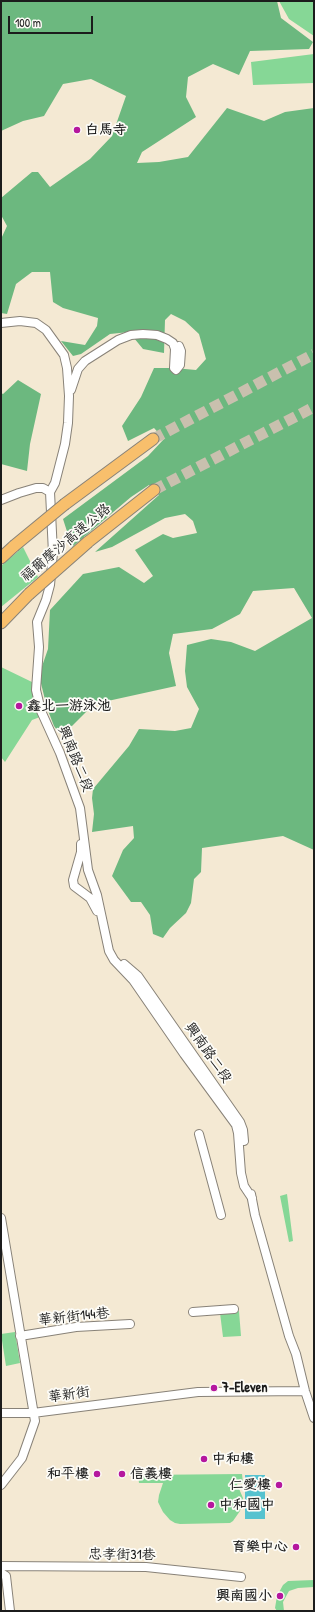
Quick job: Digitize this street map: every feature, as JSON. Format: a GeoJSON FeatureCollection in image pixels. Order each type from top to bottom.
{"type":"FeatureCollection","features":[{"type":"Feature","properties":{"kind":"highway","name":"福爾摩沙高速公路"},"geometry":{"type":"LineString","coordinates":[[1,558],[65,504],[153,439]]}},
{"type":"Feature","properties":{"kind":"highway","name":"福爾摩沙高速公路"},"geometry":{"type":"LineString","coordinates":[[1,623],[29,594],[88,542],[154,490]]}},
{"type":"Feature","properties":{"kind":"street"},"geometry":{"type":"LineString","coordinates":[[1,323],[20,321],[36,324],[46,330],[64,355],[67,368],[69,396],[68,423],[65,444],[55,483],[50,492],[43,488],[36,488],[1,500]]}},
{"type":"Feature","properties":{"kind":"street"},"geometry":{"type":"LineString","coordinates":[[69,396],[78,368],[85,361],[118,340],[131,335],[144,334],[157,335],[167,339],[173,343],[175,349],[174,368],[176,370],[180,365],[181,351],[179,346]]}},
{"type":"Feature","properties":{"kind":"street","name":"興南路二段"},"geometry":{"type":"LineString","coordinates":[[50,492],[53,553],[50,585],[37,622],[39,647],[36,690],[41,711],[60,753],[80,808],[88,870],[97,895],[107,938],[127,967],[138,976],[240,1122],[243,1130],[244,1164],[252,1198],[289,1336],[296,1354],[304,1391],[314,1418]]}},
{"type":"Feature","properties":{"kind":"street","name":"興南路二段"},"geometry":{"type":"LineString","coordinates":[[83,823],[81,852],[73,880],[74,886],[90,898],[104,927]]}},
{"type":"Feature","properties":{"kind":"street"},"geometry":{"type":"LineString","coordinates":[[199,1134],[221,1215]]}},
{"type":"Feature","properties":{"kind":"street","name":"華新街"},"geometry":{"type":"LineString","coordinates":[[1,1218],[33,1413],[198,1392],[304,1391]]}},
{"type":"Feature","properties":{"kind":"street"},"geometry":{"type":"LineString","coordinates":[[193,1312],[234,1309]]}},
{"type":"Feature","properties":{"kind":"street","name":"華新街144巷"},"geometry":{"type":"LineString","coordinates":[[20,1336],[76,1327],[130,1324]]}},
{"type":"Feature","properties":{"kind":"street"},"geometry":{"type":"LineString","coordinates":[[1,1413],[33,1413],[35,1421],[22,1458],[12,1473],[1,1485]]}},
{"type":"Feature","properties":{"kind":"street","name":"忠孝街31巷"},"geometry":{"type":"LineString","coordinates":[[1,1566],[146,1567],[241,1577]]}},
{"type":"Feature","properties":{"kind":"street"},"geometry":{"type":"LineString","coordinates":[[1,1573],[6,1576],[10,1611]]}},
{"type":"Feature","properties":{"kind":"green space"},"geometry":{"type":"Polygon","coordinates":[[[1,1],[277,1],[281,18],[313,42],[309,49],[250,51],[239,75],[213,64],[188,77],[186,97],[196,117],[142,152],[137,163],[159,162],[188,157],[227,108],[264,121],[285,112],[314,108],[314,850],[283,836],[202,848],[201,872],[194,879],[191,903],[186,913],[170,928],[163,938],[153,934],[150,915],[141,902],[131,902],[112,876],[123,850],[134,838],[133,826],[92,832],[94,814],[92,798],[93,789],[129,746],[139,729],[175,731],[191,728],[199,709],[187,687],[185,671],[187,645],[211,639],[231,642],[255,651],[312,618],[294,588],[253,591],[240,614],[212,629],[173,634],[169,653],[176,686],[94,704],[72,726],[60,734],[54,726],[47,708],[39,675],[48,649],[50,610],[83,574],[119,567],[144,583],[153,576],[135,550],[163,534],[173,538],[197,533],[193,521],[185,514],[165,518],[112,547],[95,552],[159,495],[149,485],[131,497],[72,547],[63,519],[148,456],[164,439],[154,428],[128,441],[122,426],[141,397],[154,368],[196,370],[206,359],[199,334],[185,321],[171,314],[165,320],[164,353],[143,349],[129,332],[110,334],[81,354],[73,356],[61,341],[85,345],[97,326],[98,318],[63,308],[53,302],[50,272],[32,272],[16,284],[7,314],[1,313],[1,239],[7,226],[1,215],[1,198],[32,172],[38,172],[50,187],[90,159],[112,136],[126,96],[91,79],[63,84],[44,116],[23,121],[1,131],[1,1]]]}},
{"type":"Feature","properties":{"kind":"green space"},"geometry":{"type":"Polygon","coordinates":[[[279,1],[314,1],[314,36],[289,19],[279,1]]]}},
{"type":"Feature","properties":{"kind":"green space"},"geometry":{"type":"Polygon","coordinates":[[[314,54],[314,83],[253,85],[251,62],[314,54]]]}},
{"type":"Feature","properties":{"kind":"green space"},"geometry":{"type":"Polygon","coordinates":[[[18,380],[41,394],[30,444],[27,471],[1,464],[1,393],[3,394],[18,380]]]}},
{"type":"Feature","properties":{"kind":"green space"},"geometry":{"type":"Polygon","coordinates":[[[23,547],[38,577],[1,607],[1,566],[23,547]]]}},
{"type":"Feature","properties":{"kind":"green space","name":"鑫北一游泳池"},"geometry":{"type":"Polygon","coordinates":[[[1,667],[32,682],[33,696],[40,717],[32,720],[5,762],[1,757],[1,667]]]}},
{"type":"Feature","properties":{"kind":"green space"},"geometry":{"type":"Polygon","coordinates":[[[287,1194],[293,1241],[289,1242],[280,1196],[287,1194]]]}},
{"type":"Feature","properties":{"kind":"green space"},"geometry":{"type":"Polygon","coordinates":[[[239,1311],[241,1336],[223,1337],[220,1313],[239,1311]]]}},
{"type":"Feature","properties":{"kind":"green space"},"geometry":{"type":"Polygon","coordinates":[[[15,1332],[20,1363],[6,1366],[1,1334],[15,1332]]]}},
{"type":"Feature","properties":{"kind":"green space"},"geometry":{"type":"Polygon","coordinates":[[[242,1474],[243,1483],[237,1484],[243,1498],[240,1511],[233,1521],[230,1523],[180,1524],[170,1520],[163,1512],[158,1502],[163,1483],[139,1483],[138,1475],[242,1474]]]}},
{"type":"Feature","properties":{"kind":"green space"},"geometry":{"type":"Polygon","coordinates":[[[314,1580],[314,1587],[298,1588],[289,1591],[283,1602],[284,1611],[277,1611],[275,1608],[277,1596],[283,1585],[288,1581],[314,1580]]]}},
{"type":"Feature","properties":{"kind":"water"},"geometry":{"type":"Polygon","coordinates":[[[245,1475],[265,1475],[265,1519],[245,1519],[245,1475]]]}},
{"type":"Feature","properties":{"kind":"tunnel"},"geometry":{"type":"LineString","coordinates":[[153,439],[314,354]]}},
{"type":"Feature","properties":{"kind":"tunnel"},"geometry":{"type":"LineString","coordinates":[[154,490],[314,407]]}},
{"type":"Feature","properties":{"kind":"place","name":"白馬寺"},"geometry":{"type":"Point","coordinates":[77,130]}},
{"type":"Feature","properties":{"kind":"place","name":"鑫北一游泳池"},"geometry":{"type":"Point","coordinates":[19,706]}},
{"type":"Feature","properties":{"kind":"place","name":"7-Eleven"},"geometry":{"type":"Point","coordinates":[214,1388]}},
{"type":"Feature","properties":{"kind":"place","name":"中和樓"},"geometry":{"type":"Point","coordinates":[204,1459]}},
{"type":"Feature","properties":{"kind":"place","name":"和平樓"},"geometry":{"type":"Point","coordinates":[97,1474]}},
{"type":"Feature","properties":{"kind":"place","name":"信義樓"},"geometry":{"type":"Point","coordinates":[122,1474]}},
{"type":"Feature","properties":{"kind":"place","name":"仁愛樓"},"geometry":{"type":"Point","coordinates":[279,1485]}},
{"type":"Feature","properties":{"kind":"place","name":"中和國中"},"geometry":{"type":"Point","coordinates":[211,1505]}},
{"type":"Feature","properties":{"kind":"place","name":"育樂中心"},"geometry":{"type":"Point","coordinates":[296,1547]}},
{"type":"Feature","properties":{"kind":"place","name":"興南國小"},"geometry":{"type":"Point","coordinates":[280,1596]}}]}
